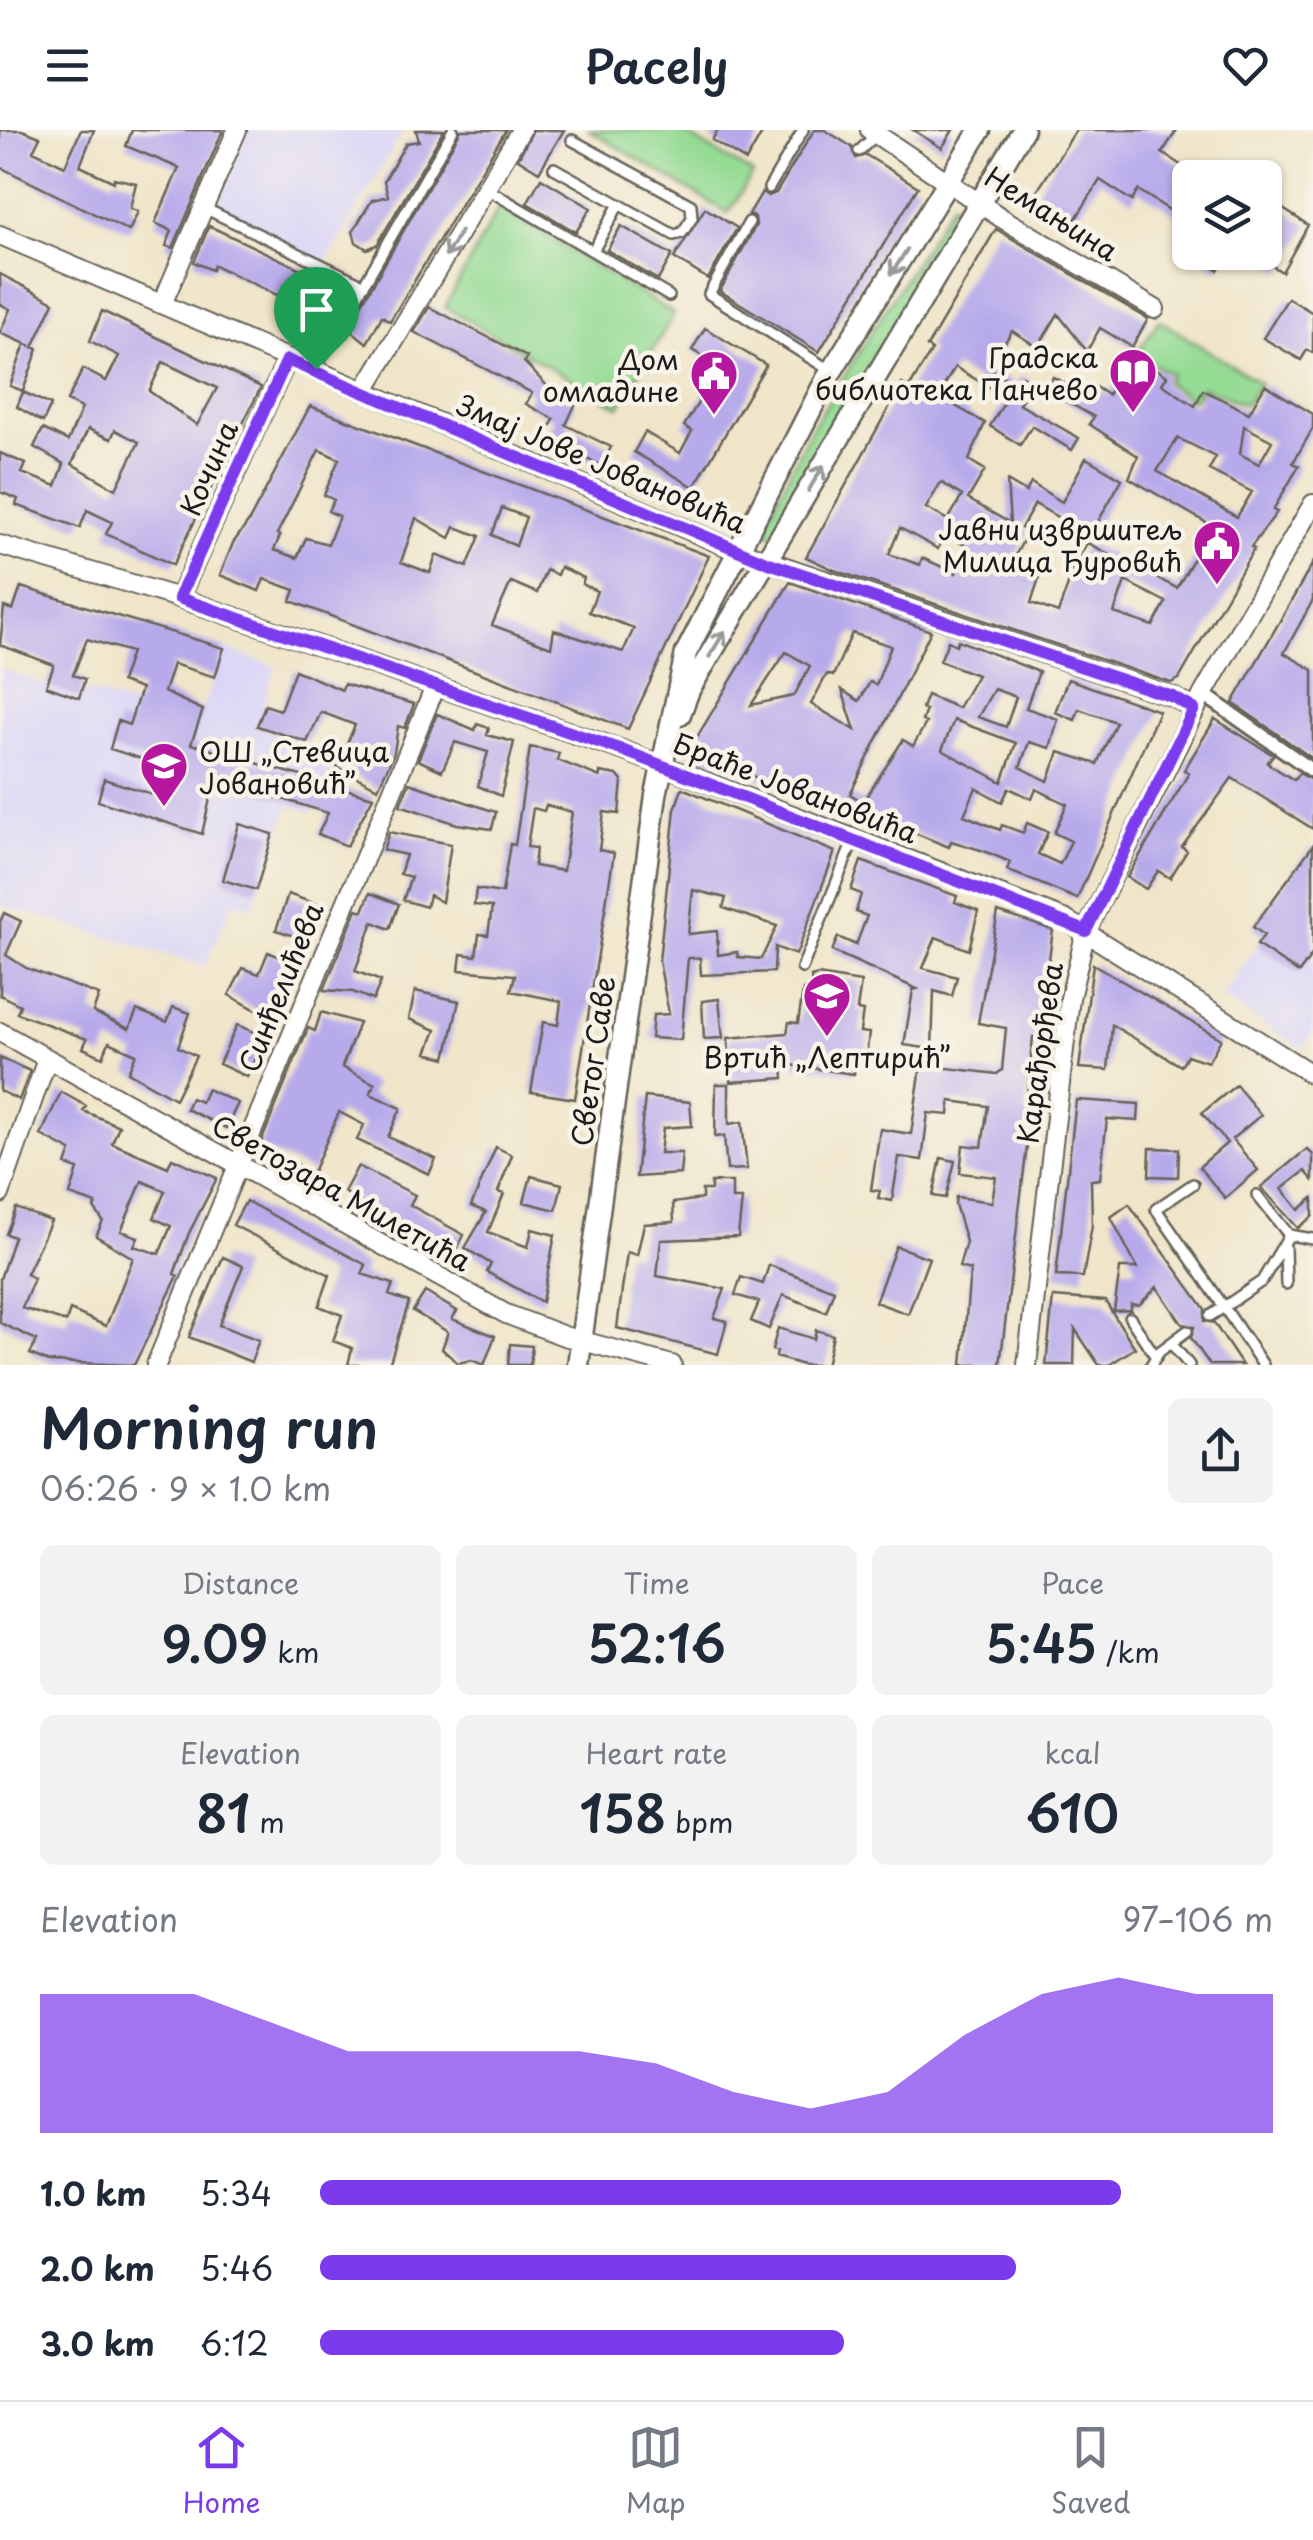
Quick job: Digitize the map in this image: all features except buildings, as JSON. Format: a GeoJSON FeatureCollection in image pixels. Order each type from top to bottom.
{"type":"FeatureCollection","features":[{"type":"Feature","properties":{"kind":"street"},"geometry":{"type":"LineString","coordinates":[[162,302],[238,130]]}},
{"type":"Feature","properties":{"kind":"street"},"geometry":{"type":"LineString","coordinates":[[364,391],[520,130]]}},
{"type":"Feature","properties":{"kind":"street","name":"Светог Саве"},"geometry":{"type":"LineString","coordinates":[[578,1365],[660,764],[686,653],[735,550],[831,372],[980,130]]}},
{"type":"Feature","properties":{"kind":"street","name":"Светог Саве"},"geometry":{"type":"LineString","coordinates":[[660,764],[689,690],[1023,130]]}},
{"type":"Feature","properties":{"kind":"street","name":"Немањина"},"geometry":{"type":"LineString","coordinates":[[874,132],[981,203],[1155,309]]}},
{"type":"Feature","properties":{"kind":"street","name":"Змај Јове Јовановића"},"geometry":{"type":"LineString","coordinates":[[0,235],[735,550],[1173,697],[1198,702],[1313,772]]}},
{"type":"Feature","properties":{"kind":"street","name":"Кочина"},"geometry":{"type":"LineString","coordinates":[[179,598],[287,360]]}},
{"type":"Feature","properties":{"kind":"street","name":"Карађорђева"},"geometry":{"type":"LineString","coordinates":[[1027,1365],[1070,998],[1086,931],[1198,702],[1311,512]]}},
{"type":"Feature","properties":{"kind":"street","name":"Браће Јовановића"},"geometry":{"type":"LineString","coordinates":[[0,545],[179,598],[660,764],[1086,931],[1313,1075]]}},
{"type":"Feature","properties":{"kind":"street","name":"Синђелићева"},"geometry":{"type":"LineString","coordinates":[[156,1365],[436,687]]}},
{"type":"Feature","properties":{"kind":"street","name":"Светозара Милетића"},"geometry":{"type":"LineString","coordinates":[[0,1032],[506,1314],[581,1341],[672,1365]]}},
{"type":"Feature","properties":{"kind":"street"},"geometry":{"type":"LineString","coordinates":[[1,1188],[47,1059]]}},
{"type":"Feature","properties":{"kind":"lane"},"geometry":{"type":"LineString","coordinates":[[316,369],[454,130]]}},
{"type":"Feature","properties":{"kind":"lane"},"geometry":{"type":"LineString","coordinates":[[769,188],[803,130]]}},
{"type":"Feature","properties":{"kind":"lane"},"geometry":{"type":"LineString","coordinates":[[859,151],[874,132]]}},
{"type":"Feature","properties":{"kind":"lane"},"geometry":{"type":"LineString","coordinates":[[554,168],[674,235],[682,233],[692,218],[691,205],[572,140]]}},
{"type":"Feature","properties":{"kind":"lane"},"geometry":{"type":"LineString","coordinates":[[486,189],[669,296]]}},
{"type":"Feature","properties":{"kind":"lane"},"geometry":{"type":"LineString","coordinates":[[592,251],[618,204]]}},
{"type":"Feature","properties":{"kind":"lane"},"geometry":{"type":"LineString","coordinates":[[204,208],[364,285]]}},
{"type":"Feature","properties":{"kind":"lane"},"geometry":{"type":"LineString","coordinates":[[748,222],[709,289],[710,296],[831,372]]}},
{"type":"Feature","properties":{"kind":"lane"},"geometry":{"type":"LineString","coordinates":[[802,968],[854,838]]}},
{"type":"Feature","properties":{"kind":"lane"},"geometry":{"type":"LineString","coordinates":[[1193,1184],[1156,1209],[1263,1365]]}},
{"type":"Feature","properties":{"kind":"lane"},"geometry":{"type":"LineString","coordinates":[[1256,1195],[1287,1240],[1286,1284]]}},
{"type":"Feature","properties":{"kind":"lane"},"geometry":{"type":"LineString","coordinates":[[1287,1240],[1313,1238]]}},
{"type":"Feature","properties":{"kind":"lane"},"geometry":{"type":"LineString","coordinates":[[1210,1316],[1262,1281],[1287,1240]]}},
{"type":"Feature","properties":{"kind":"lane"},"geometry":{"type":"LineString","coordinates":[[1130,1318],[1154,1361],[1187,1332]]}},
{"type":"Feature","properties":{"kind":"lane"},"geometry":{"type":"LineString","coordinates":[[1172,1343],[1189,1365]]}},
{"type":"Feature","properties":{"kind":"shaded area"},"geometry":{"type":"Polygon","coordinates":[[[248,130],[404,130],[325,264],[215,213],[248,130]]]}},
{"type":"Feature","properties":{"kind":"shaded area","name":"ОШ „Стевица Јовановић”"},"geometry":{"type":"Polygon","coordinates":[[[224,648],[276,667],[257,726],[334,765],[311,812],[290,805],[252,907],[233,902],[205,966],[0,905],[0,668],[78,698],[82,689],[197,726],[224,648]]]}},
{"type":"Feature","properties":{"kind":"shaded area"},"geometry":{"type":"Polygon","coordinates":[[[1313,845],[1313,1032],[1302,1049],[1222,997],[1264,935],[1253,927],[1313,845]]]}},
{"type":"Feature","properties":{"kind":"green space"},"geometry":{"type":"Polygon","coordinates":[[[589,130],[679,130],[753,174],[728,213],[589,130]]]}},
{"type":"Feature","properties":{"kind":"green space"},"geometry":{"type":"Polygon","coordinates":[[[952,203],[961,209],[960,217],[774,536],[766,529],[768,518],[808,434],[952,203]]]}},
{"type":"Feature","properties":{"kind":"green space"},"geometry":{"type":"Polygon","coordinates":[[[499,207],[674,314],[619,407],[445,307],[499,207]]]}},
{"type":"Feature","properties":{"kind":"green space"},"geometry":{"type":"Polygon","coordinates":[[[1159,320],[1260,383],[1245,405],[1203,387],[1193,400],[1166,383],[1170,374],[1136,355],[1159,320]]]}},
{"type":"Feature","properties":{"kind":"place","name":"Градска библиотека Панчево"},"geometry":{"type":"Point","coordinates":[1133,414]}},
{"type":"Feature","properties":{"kind":"place","name":"Дом омладине"},"geometry":{"type":"Point","coordinates":[714,416]}},
{"type":"Feature","properties":{"kind":"place","name":"Јавни извршитељ Милица Ђуровић"},"geometry":{"type":"Point","coordinates":[1217,586]}},
{"type":"Feature","properties":{"kind":"place","name":"ОШ „Стевица Јовановић”"},"geometry":{"type":"Point","coordinates":[164,808]}},
{"type":"Feature","properties":{"kind":"place","name":"Вртић „Лептирић”"},"geometry":{"type":"Point","coordinates":[827,1038]}},
{"type":"Feature","properties":{"kind":"route"},"geometry":{"type":"LineString","coordinates":[[287,360],[316,369],[735,550],[1173,697],[1194,709],[1086,931],[622,750],[179,598],[287,360]]}}]}
